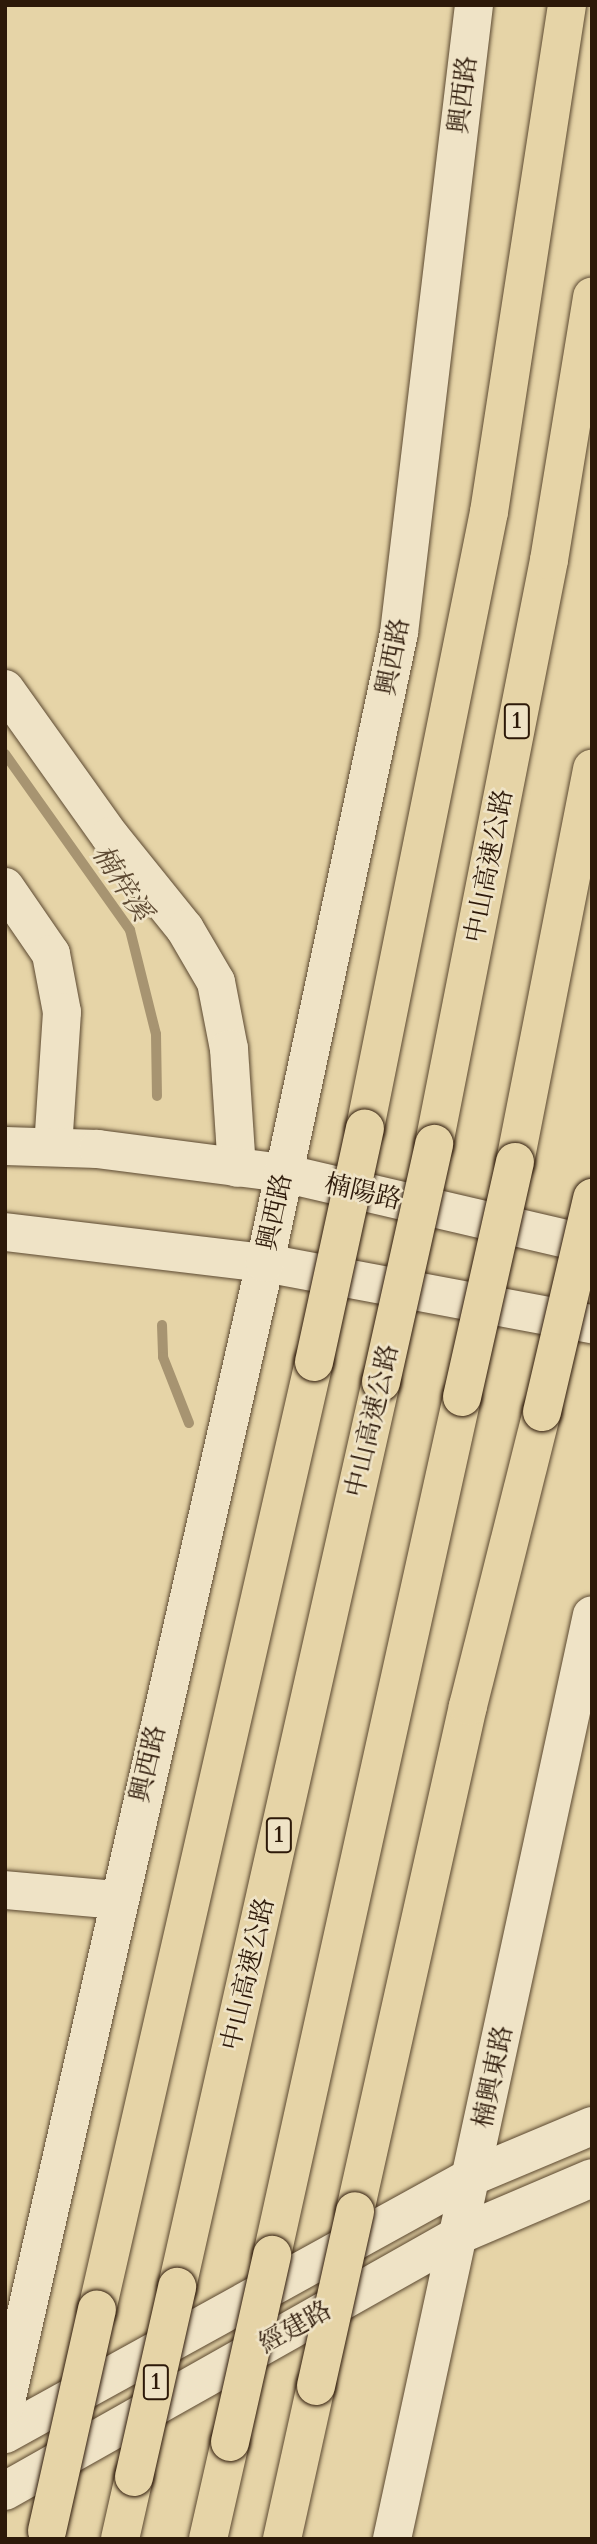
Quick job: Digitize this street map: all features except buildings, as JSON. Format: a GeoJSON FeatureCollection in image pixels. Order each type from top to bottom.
{"type":"FeatureCollection","features":[{"type":"Feature","properties":{"kind":"highway"},"geometry":{"type":"LineString","coordinates":[[46,2535],[365,1128],[489,512],[567,5]]}},
{"type":"Feature","properties":{"kind":"highway","name":"中山高速公路"},"geometry":{"type":"LineString","coordinates":[[120,2539],[434,1144],[549,560],[592,296]]}},
{"type":"Feature","properties":{"kind":"highway"},"geometry":{"type":"LineString","coordinates":[[208,2539],[515,1162],[592,768]]}},
{"type":"Feature","properties":{"kind":"highway"},"geometry":{"type":"LineString","coordinates":[[282,2539],[468,1706],[542,1412],[592,1198]]}},
{"type":"Feature","properties":{"kind":"street","name":"興西路"},"geometry":{"type":"LineString","coordinates":[[5,2406],[17,2302],[116,1900],[265,1263],[399,633],[474,5]]}},
{"type":"Feature","properties":{"kind":"street"},"geometry":{"type":"LineString","coordinates":[[5,689],[110,836],[185,929],[216,982],[229,1049],[237,1168]]}},
{"type":"Feature","properties":{"kind":"street"},"geometry":{"type":"LineString","coordinates":[[5,887],[51,954],[62,1013],[53,1146]]}},
{"type":"Feature","properties":{"kind":"street","name":"楠陽路"},"geometry":{"type":"LineString","coordinates":[[5,1146],[53,1146],[283,1173],[592,1245]]}},
{"type":"Feature","properties":{"kind":"street"},"geometry":{"type":"LineString","coordinates":[[5,1232],[265,1263],[592,1324]]}},
{"type":"Feature","properties":{"kind":"street","name":"楠興東路"},"geometry":{"type":"LineString","coordinates":[[392,2539],[461,2234],[591,1619]]}},
{"type":"Feature","properties":{"kind":"street"},"geometry":{"type":"LineString","coordinates":[[5,1891],[116,1900]]}},
{"type":"Feature","properties":{"kind":"street","name":"經建路"},"geometry":{"type":"LineString","coordinates":[[5,2434],[473,2176],[592,2126]]}},
{"type":"Feature","properties":{"kind":"street","name":"經建路"},"geometry":{"type":"LineString","coordinates":[[5,2491],[461,2234],[592,2178]]}},
{"type":"Feature","properties":{"kind":"waterway","name":"楠梓溪"},"geometry":{"type":"LineString","coordinates":[[5,754],[130,930],[156,1034],[157,1096]]}},
{"type":"Feature","properties":{"kind":"waterway","name":"楠梓溪"},"geometry":{"type":"LineString","coordinates":[[162,1325],[163,1357],[189,1423]]}}]}
